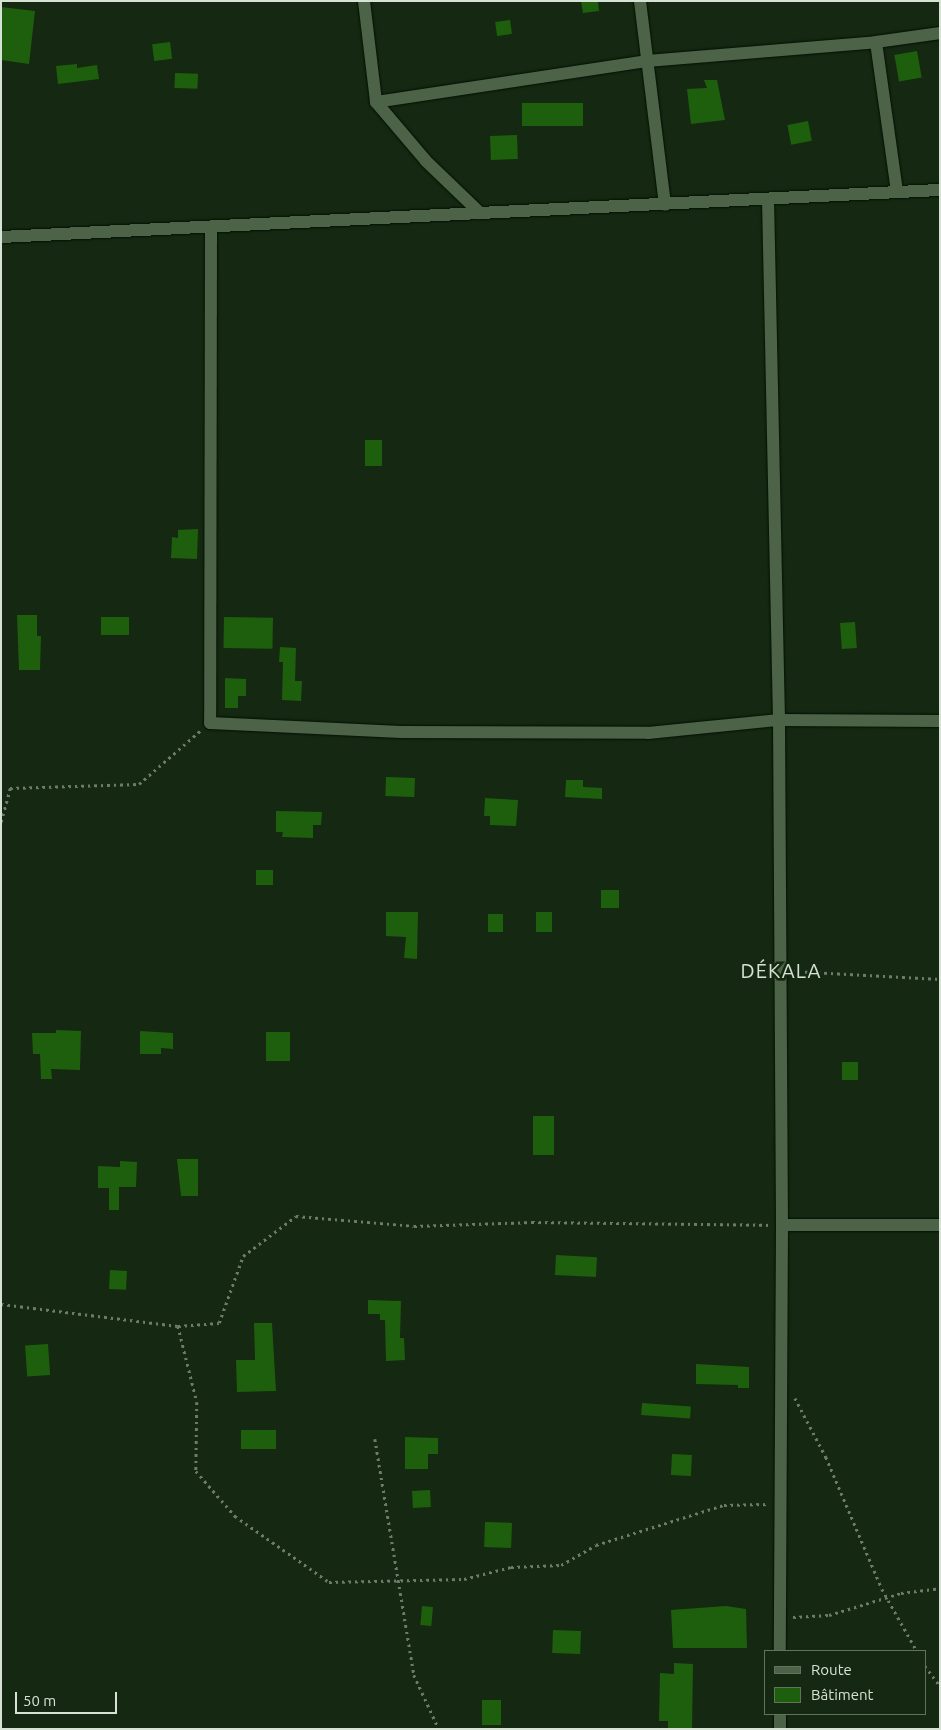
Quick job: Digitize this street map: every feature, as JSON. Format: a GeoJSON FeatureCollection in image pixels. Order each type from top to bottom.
{"type":"FeatureCollection","features":[{"type":"Feature","properties":{"kind":"street"},"geometry":{"type":"LineString","coordinates":[[364,1],[376,102],[426,161],[480,213]]}},
{"type":"Feature","properties":{"kind":"street"},"geometry":{"type":"LineString","coordinates":[[640,1],[664,204]]}},
{"type":"Feature","properties":{"kind":"street"},"geometry":{"type":"LineString","coordinates":[[376,102],[647,61],[876,42],[940,33]]}},
{"type":"Feature","properties":{"kind":"street"},"geometry":{"type":"LineString","coordinates":[[876,42],[897,192]]}},
{"type":"Feature","properties":{"kind":"street"},"geometry":{"type":"LineString","coordinates":[[1,237],[940,190]]}},
{"type":"Feature","properties":{"kind":"street"},"geometry":{"type":"LineString","coordinates":[[768,199],[779,720],[782,1225],[780,1650]]}},
{"type":"Feature","properties":{"kind":"street"},"geometry":{"type":"LineString","coordinates":[[212,227],[210,723],[401,732],[648,733],[779,720],[940,721]]}},
{"type":"Feature","properties":{"kind":"street"},"geometry":{"type":"LineString","coordinates":[[782,1225],[940,1225]]}},
{"type":"Feature","properties":{"kind":"street"},"geometry":{"type":"LineString","coordinates":[[780,1715],[780,1729]]}},
{"type":"Feature","properties":{"kind":"path"},"geometry":{"type":"LineString","coordinates":[[1,822],[10,788],[139,784],[210,723]]}},
{"type":"Feature","properties":{"kind":"path"},"geometry":{"type":"LineString","coordinates":[[781,970],[940,979]]}},
{"type":"Feature","properties":{"kind":"path"},"geometry":{"type":"LineString","coordinates":[[1,1304],[178,1326],[219,1323],[243,1256],[296,1216],[414,1226],[532,1222],[782,1225]]}},
{"type":"Feature","properties":{"kind":"path"},"geometry":{"type":"LineString","coordinates":[[178,1326],[196,1402],[196,1471],[235,1516],[329,1582],[464,1579],[511,1567],[561,1565],[596,1545],[724,1506],[781,1503]]}},
{"type":"Feature","properties":{"kind":"path"},"geometry":{"type":"LineString","coordinates":[[782,1372],[826,1456],[886,1597],[915,1650]]}},
{"type":"Feature","properties":{"kind":"path"},"geometry":{"type":"LineString","coordinates":[[375,1438],[414,1675],[438,1729]]}},
{"type":"Feature","properties":{"kind":"path"},"geometry":{"type":"LineString","coordinates":[[780,1617],[829,1615],[886,1597],[940,1588]]}},
{"type":"Feature","properties":{"kind":"path"},"geometry":{"type":"LineString","coordinates":[[926,1667],[940,1686]]}},
{"type":"Feature","properties":{"kind":"building"},"geometry":{"type":"Polygon","coordinates":[[[581,1],[598,1],[599,11],[583,13],[581,1]]]}},
{"type":"Feature","properties":{"kind":"building"},"geometry":{"type":"Polygon","coordinates":[[[1,7],[35,11],[29,64],[1,60],[1,7]]]}},
{"type":"Feature","properties":{"kind":"building"},"geometry":{"type":"Polygon","coordinates":[[[510,20],[512,34],[497,36],[495,22],[510,20]]]}},
{"type":"Feature","properties":{"kind":"building"},"geometry":{"type":"Polygon","coordinates":[[[170,42],[172,59],[154,61],[152,44],[170,42]]]}},
{"type":"Feature","properties":{"kind":"building"},"geometry":{"type":"Polygon","coordinates":[[[917,51],[922,78],[899,82],[894,55],[917,51]]]}},
{"type":"Feature","properties":{"kind":"building"},"geometry":{"type":"Polygon","coordinates":[[[77,64],[77,68],[97,65],[99,79],[58,84],[56,66],[77,64]]]}},
{"type":"Feature","properties":{"kind":"building"},"geometry":{"type":"Polygon","coordinates":[[[175,73],[198,74],[197,89],[174,88],[175,73]]]}},
{"type":"Feature","properties":{"kind":"building"},"geometry":{"type":"Polygon","coordinates":[[[704,80],[717,80],[725,120],[691,124],[687,89],[707,88],[704,80]]]}},
{"type":"Feature","properties":{"kind":"building"},"geometry":{"type":"Polygon","coordinates":[[[522,103],[583,103],[583,126],[522,126],[522,103]]]}},
{"type":"Feature","properties":{"kind":"building"},"geometry":{"type":"Polygon","coordinates":[[[808,121],[812,141],[791,145],[787,125],[808,121]]]}},
{"type":"Feature","properties":{"kind":"building"},"geometry":{"type":"Polygon","coordinates":[[[517,135],[518,159],[491,160],[490,136],[517,135]]]}},
{"type":"Feature","properties":{"kind":"building"},"geometry":{"type":"Polygon","coordinates":[[[365,440],[382,440],[382,466],[365,466],[365,440]]]}},
{"type":"Feature","properties":{"kind":"building"},"geometry":{"type":"Polygon","coordinates":[[[198,529],[197,559],[171,558],[172,537],[178,538],[178,530],[198,529]]]}},
{"type":"Feature","properties":{"kind":"building"},"geometry":{"type":"Polygon","coordinates":[[[17,615],[37,615],[37,636],[41,636],[40,670],[19,670],[17,615]]]}},
{"type":"Feature","properties":{"kind":"building"},"geometry":{"type":"Polygon","coordinates":[[[101,617],[129,617],[129,635],[101,635],[101,617]]]}},
{"type":"Feature","properties":{"kind":"building"},"geometry":{"type":"Polygon","coordinates":[[[224,617],[273,618],[272,649],[223,648],[224,617]]]}},
{"type":"Feature","properties":{"kind":"building"},"geometry":{"type":"Polygon","coordinates":[[[855,622],[857,648],[842,649],[840,623],[855,622]]]}},
{"type":"Feature","properties":{"kind":"building"},"geometry":{"type":"Polygon","coordinates":[[[280,647],[296,648],[295,681],[302,681],[301,701],[282,700],[283,662],[279,662],[280,647]]]}},
{"type":"Feature","properties":{"kind":"building"},"geometry":{"type":"Polygon","coordinates":[[[225,678],[246,679],[246,696],[238,696],[238,708],[225,708],[225,678]]]}},
{"type":"Feature","properties":{"kind":"building"},"geometry":{"type":"Polygon","coordinates":[[[386,777],[415,778],[414,797],[385,796],[386,777]]]}},
{"type":"Feature","properties":{"kind":"building"},"geometry":{"type":"Polygon","coordinates":[[[566,780],[583,780],[583,787],[602,788],[602,799],[565,797],[566,780]]]}},
{"type":"Feature","properties":{"kind":"building"},"geometry":{"type":"Polygon","coordinates":[[[485,798],[518,800],[516,826],[490,825],[490,816],[484,816],[485,798]]]}},
{"type":"Feature","properties":{"kind":"building"},"geometry":{"type":"Polygon","coordinates":[[[276,811],[322,812],[321,825],[313,825],[313,838],[282,837],[283,832],[276,832],[276,811]]]}},
{"type":"Feature","properties":{"kind":"building"},"geometry":{"type":"Polygon","coordinates":[[[256,870],[273,870],[273,885],[256,885],[256,870]]]}},
{"type":"Feature","properties":{"kind":"building"},"geometry":{"type":"Polygon","coordinates":[[[601,890],[619,890],[619,908],[601,908],[601,890]]]}},
{"type":"Feature","properties":{"kind":"building"},"geometry":{"type":"Polygon","coordinates":[[[386,912],[418,912],[417,959],[404,958],[406,937],[386,936],[386,912]]]}},
{"type":"Feature","properties":{"kind":"building"},"geometry":{"type":"Polygon","coordinates":[[[536,912],[552,912],[552,932],[536,932],[536,912]]]}},
{"type":"Feature","properties":{"kind":"building"},"geometry":{"type":"Polygon","coordinates":[[[488,914],[503,914],[503,932],[488,932],[488,914]]]}},
{"type":"Feature","properties":{"kind":"building"},"geometry":{"type":"Polygon","coordinates":[[[56,1030],[81,1031],[80,1070],[51,1069],[52,1079],[41,1079],[40,1054],[33,1054],[32,1033],[56,1033],[56,1030]]]}},
{"type":"Feature","properties":{"kind":"building"},"geometry":{"type":"Polygon","coordinates":[[[140,1031],[173,1033],[173,1049],[161,1048],[161,1054],[140,1054],[140,1031]]]}},
{"type":"Feature","properties":{"kind":"building"},"geometry":{"type":"Polygon","coordinates":[[[266,1032],[290,1032],[290,1061],[266,1061],[266,1032]]]}},
{"type":"Feature","properties":{"kind":"building"},"geometry":{"type":"Polygon","coordinates":[[[842,1062],[858,1062],[858,1080],[842,1080],[842,1062]]]}},
{"type":"Feature","properties":{"kind":"building"},"geometry":{"type":"Polygon","coordinates":[[[533,1116],[554,1116],[554,1155],[533,1155],[533,1116]]]}},
{"type":"Feature","properties":{"kind":"building"},"geometry":{"type":"Polygon","coordinates":[[[177,1159],[198,1159],[198,1196],[181,1196],[177,1159]]]}},
{"type":"Feature","properties":{"kind":"building"},"geometry":{"type":"Polygon","coordinates":[[[120,1161],[137,1162],[136,1187],[119,1187],[119,1210],[109,1210],[109,1188],[98,1188],[98,1166],[120,1167],[120,1161]]]}},
{"type":"Feature","properties":{"kind":"building"},"geometry":{"type":"Polygon","coordinates":[[[556,1255],[597,1257],[596,1277],[555,1275],[556,1255]]]}},
{"type":"Feature","properties":{"kind":"building"},"geometry":{"type":"Polygon","coordinates":[[[110,1270],[127,1271],[126,1290],[109,1289],[110,1270]]]}},
{"type":"Feature","properties":{"kind":"building"},"geometry":{"type":"Polygon","coordinates":[[[368,1300],[401,1301],[400,1338],[404,1338],[405,1360],[386,1361],[385,1320],[380,1320],[380,1314],[368,1314],[368,1300]]]}},
{"type":"Feature","properties":{"kind":"building"},"geometry":{"type":"Polygon","coordinates":[[[254,1323],[272,1323],[276,1391],[237,1392],[236,1360],[255,1360],[254,1323]]]}},
{"type":"Feature","properties":{"kind":"building"},"geometry":{"type":"Polygon","coordinates":[[[48,1344],[50,1375],[27,1377],[25,1346],[48,1344]]]}},
{"type":"Feature","properties":{"kind":"building"},"geometry":{"type":"Polygon","coordinates":[[[696,1364],[749,1367],[749,1388],[738,1388],[738,1385],[696,1384],[696,1364]]]}},
{"type":"Feature","properties":{"kind":"building"},"geometry":{"type":"Polygon","coordinates":[[[642,1403],[691,1406],[690,1418],[641,1415],[642,1403]]]}},
{"type":"Feature","properties":{"kind":"building"},"geometry":{"type":"Polygon","coordinates":[[[241,1430],[276,1430],[276,1449],[241,1449],[241,1430]]]}},
{"type":"Feature","properties":{"kind":"building"},"geometry":{"type":"Polygon","coordinates":[[[405,1437],[438,1438],[438,1454],[428,1454],[428,1469],[405,1469],[405,1437]]]}},
{"type":"Feature","properties":{"kind":"building"},"geometry":{"type":"Polygon","coordinates":[[[672,1454],[692,1455],[691,1476],[671,1475],[672,1454]]]}},
{"type":"Feature","properties":{"kind":"building"},"geometry":{"type":"Polygon","coordinates":[[[430,1490],[431,1507],[413,1508],[412,1491],[430,1490]]]}},
{"type":"Feature","properties":{"kind":"building"},"geometry":{"type":"Polygon","coordinates":[[[485,1522],[512,1523],[511,1548],[484,1547],[485,1522]]]}},
{"type":"Feature","properties":{"kind":"building"},"geometry":{"type":"Polygon","coordinates":[[[422,1606],[433,1607],[431,1626],[420,1625],[422,1606]]]}},
{"type":"Feature","properties":{"kind":"building"},"geometry":{"type":"Polygon","coordinates":[[[726,1606],[746,1609],[747,1648],[673,1648],[671,1610],[726,1606]]]}},
{"type":"Feature","properties":{"kind":"building"},"geometry":{"type":"Polygon","coordinates":[[[553,1630],[581,1631],[580,1654],[552,1653],[553,1630]]]}},
{"type":"Feature","properties":{"kind":"building"},"geometry":{"type":"Polygon","coordinates":[[[674,1663],[693,1664],[692,1729],[668,1729],[668,1721],[659,1721],[660,1673],[674,1674],[674,1663]]]}},
{"type":"Feature","properties":{"kind":"building"},"geometry":{"type":"Polygon","coordinates":[[[482,1700],[501,1700],[501,1725],[482,1725],[482,1700]]]}},
{"type":"Feature","properties":{"kind":"district","name":"DÉKALA"},"geometry":{"type":"Point","coordinates":[781,970]}}]}
